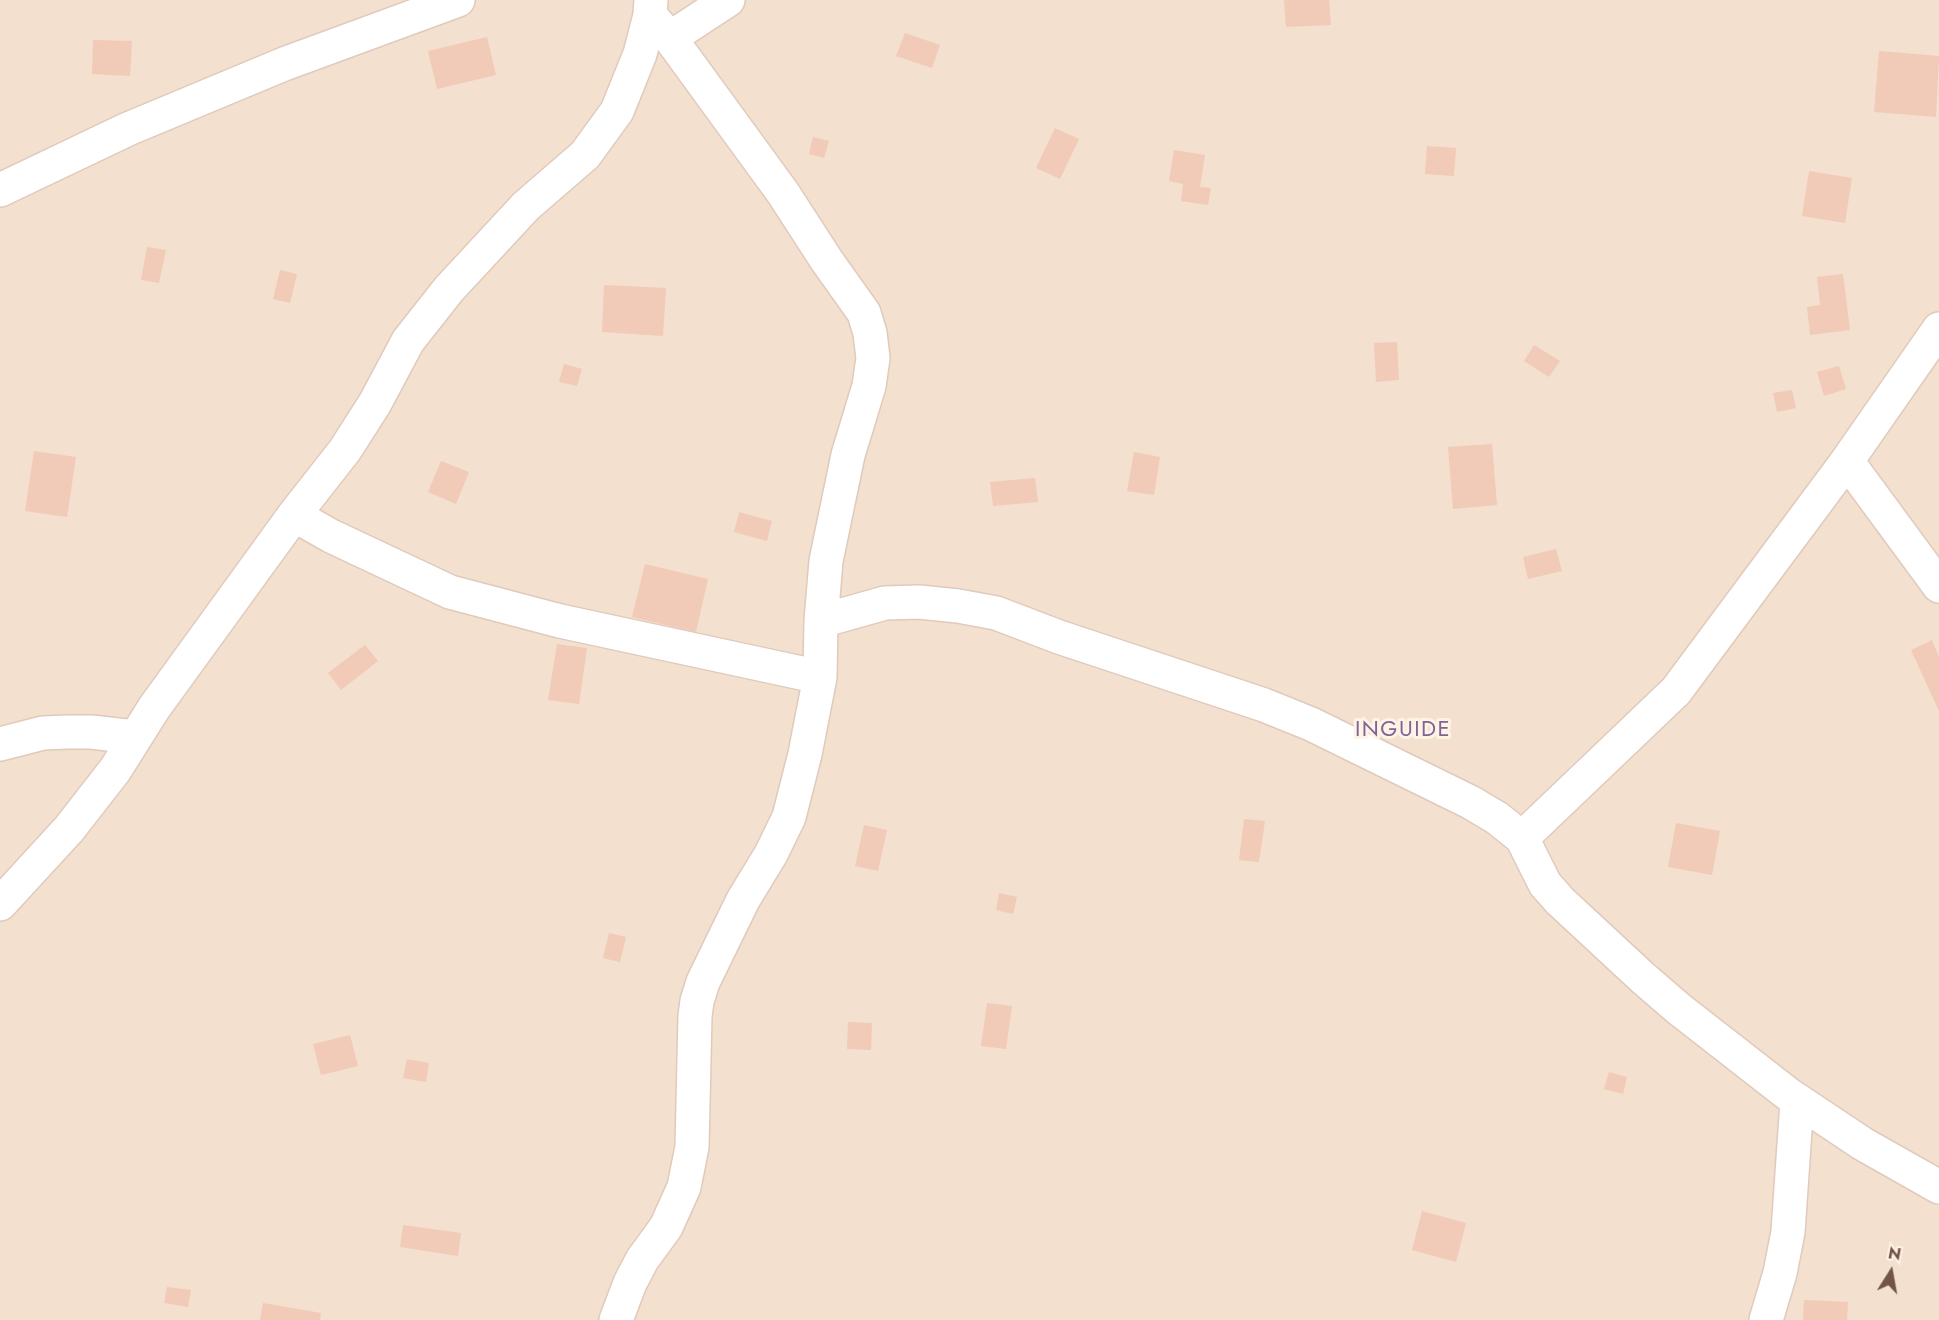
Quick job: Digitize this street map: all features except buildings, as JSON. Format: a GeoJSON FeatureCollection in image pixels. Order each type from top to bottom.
{"type":"FeatureCollection","features":[{"type":"Feature","properties":{"kind":"street"},"geometry":{"type":"LineString","coordinates":[[0,190],[128,129],[273,69],[458,0]]}},
{"type":"Feature","properties":{"kind":"street"},"geometry":{"type":"LineString","coordinates":[[657,18],[728,0]]}},
{"type":"Feature","properties":{"kind":"street"},"geometry":{"type":"LineString","coordinates":[[0,904],[69,829],[115,770],[135,737],[294,515],[345,450],[375,403],[408,341],[449,289],[526,206],[585,155],[616,111],[657,18]]}},
{"type":"Feature","properties":{"kind":"street"},"geometry":{"type":"LineString","coordinates":[[616,1320],[630,1283],[642,1260],[666,1227],[684,1187],[692,1147],[696,1001],[724,936],[789,818],[806,754],[820,677],[821,621],[826,561],[848,455],[869,386],[873,358],[870,333],[864,313],[783,193],[657,18]]}},
{"type":"Feature","properties":{"kind":"street"},"geometry":{"type":"LineString","coordinates":[[1522,838],[1677,691],[1847,461],[1939,329]]}},
{"type":"Feature","properties":{"kind":"street"},"geometry":{"type":"LineString","coordinates":[[1847,461],[1939,586]]}},
{"type":"Feature","properties":{"kind":"street"},"geometry":{"type":"LineString","coordinates":[[294,515],[331,536],[450,592],[560,621],[820,677]]}},
{"type":"Feature","properties":{"kind":"street"},"geometry":{"type":"LineString","coordinates":[[821,621],[885,603],[919,602],[996,613],[1059,637],[1264,705],[1311,724],[1470,802],[1497,818],[1522,838],[1545,884],[1587,927],[1679,1009],[1797,1101],[1863,1144],[1939,1187]]}},
{"type":"Feature","properties":{"kind":"street"},"geometry":{"type":"LineString","coordinates":[[0,744],[43,733],[91,732],[135,737]]}},
{"type":"Feature","properties":{"kind":"street"},"geometry":{"type":"LineString","coordinates":[[1766,1320],[1780,1273],[1788,1232],[1797,1101]]}},
{"type":"Feature","properties":{"kind":"shaded area"},"geometry":{"type":"Polygon","coordinates":[[[0,0],[1939,0],[1939,1320],[0,1320],[0,0]]]}},
{"type":"Feature","properties":{"kind":"district","name":"INGUIDE"},"geometry":{"type":"Point","coordinates":[1403,731]}}]}
